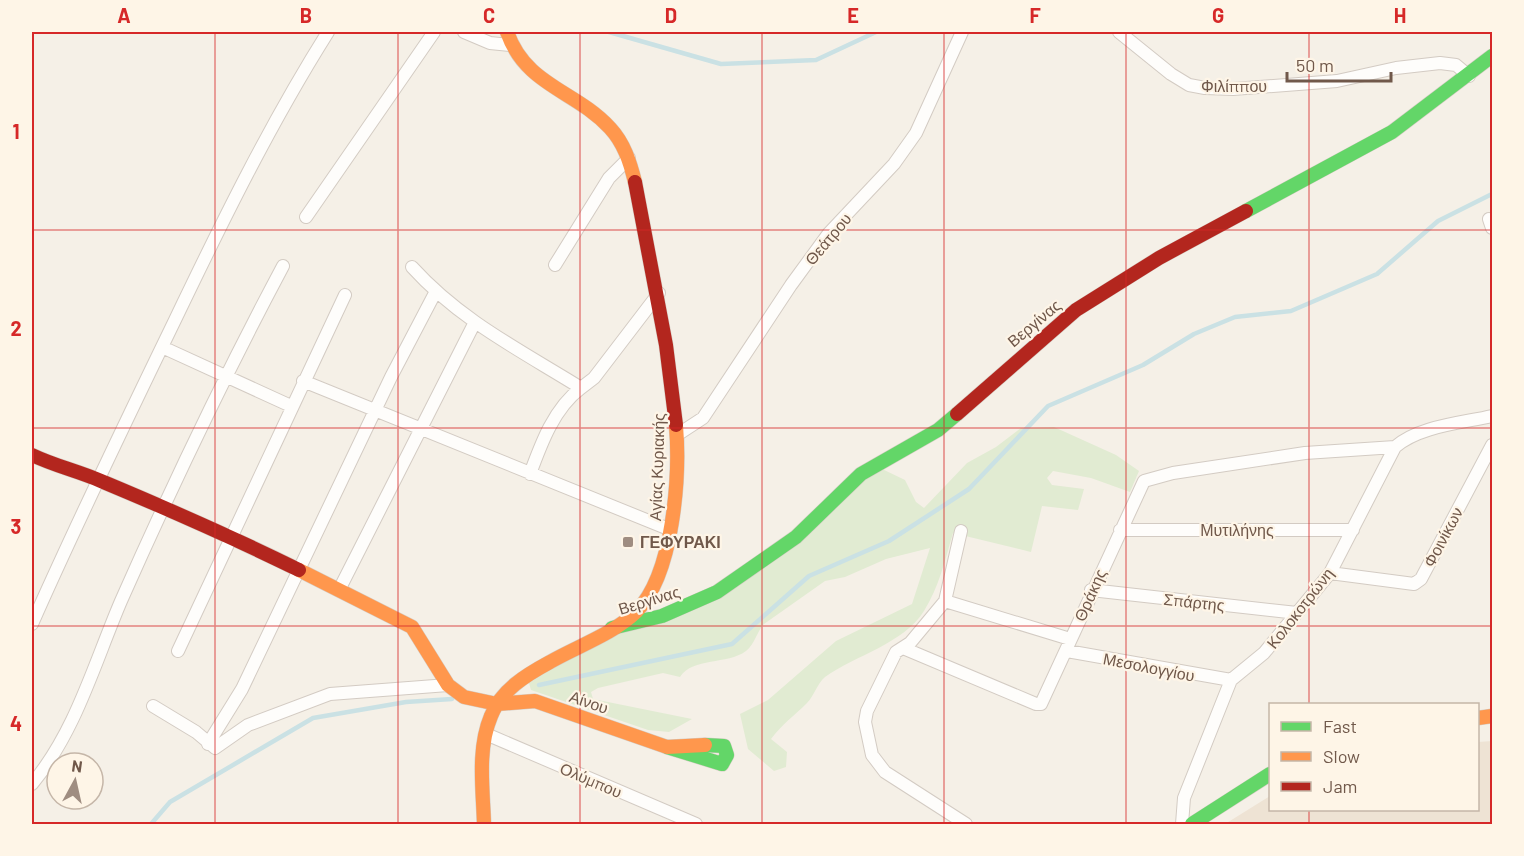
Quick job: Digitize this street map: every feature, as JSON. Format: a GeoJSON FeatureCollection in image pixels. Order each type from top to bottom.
{"type":"FeatureCollection","features":[{"type":"Feature","properties":{"kind":"street"},"geometry":{"type":"LineString","coordinates":[[32,624],[98,479],[284,102],[328,32]]}},
{"type":"Feature","properties":{"kind":"street"},"geometry":{"type":"LineString","coordinates":[[306,217],[434,32]]}},
{"type":"Feature","properties":{"kind":"street"},"geometry":{"type":"LineString","coordinates":[[464,32],[490,43],[509,38]]}},
{"type":"Feature","properties":{"kind":"street","name":"Θεάτρου"},"geometry":{"type":"LineString","coordinates":[[677,435],[703,418],[797,276],[829,233],[894,164],[916,133],[962,32]]}},
{"type":"Feature","properties":{"kind":"street","name":"Φιλίππου"},"geometry":{"type":"LineString","coordinates":[[1119,32],[1171,74],[1188,85],[1205,88],[1233,89],[1336,81],[1396,68],[1440,63],[1456,65],[1469,76]]}},
{"type":"Feature","properties":{"kind":"street","name":"Αγίας Κυριακής"},"geometry":{"type":"LineString","coordinates":[[483,825],[486,735],[489,720],[497,704],[510,688],[527,676],[612,628],[640,608],[651,592],[671,530],[677,435],[672,374],[659,293],[629,158],[622,144],[606,124],[537,76],[509,38]]}},
{"type":"Feature","properties":{"kind":"street","name":"Βεργίνας"},"geometry":{"type":"LineString","coordinates":[[612,628],[662,616],[717,592],[796,537],[861,474],[938,430],[1001,372],[1076,310],[1159,258],[1377,141],[1408,122],[1492,56]]}},
{"type":"Feature","properties":{"kind":"street"},"geometry":{"type":"LineString","coordinates":[[555,265],[609,178],[629,158]]}},
{"type":"Feature","properties":{"kind":"street"},"geometry":{"type":"LineString","coordinates":[[32,784],[47,766],[69,729],[121,602],[226,374],[283,266]]}},
{"type":"Feature","properties":{"kind":"street"},"geometry":{"type":"LineString","coordinates":[[412,267],[435,293],[474,324],[581,388]]}},
{"type":"Feature","properties":{"kind":"street"},"geometry":{"type":"LineString","coordinates":[[208,744],[242,689],[435,293]]}},
{"type":"Feature","properties":{"kind":"street"},"geometry":{"type":"LineString","coordinates":[[530,474],[551,424],[568,399],[594,378],[659,293]]}},
{"type":"Feature","properties":{"kind":"street"},"geometry":{"type":"LineString","coordinates":[[178,651],[345,295]]}},
{"type":"Feature","properties":{"kind":"street"},"geometry":{"type":"LineString","coordinates":[[339,590],[474,324]]}},
{"type":"Feature","properties":{"kind":"street"},"geometry":{"type":"LineString","coordinates":[[162,347],[226,374],[291,406]]}},
{"type":"Feature","properties":{"kind":"street"},"geometry":{"type":"LineString","coordinates":[[303,381],[671,530]]}},
{"type":"Feature","properties":{"kind":"street"},"geometry":{"type":"LineString","coordinates":[[1395,447],[1405,439],[1418,434],[1492,416]]}},
{"type":"Feature","properties":{"kind":"street","name":"Φοινίκων"},"geometry":{"type":"LineString","coordinates":[[1330,573],[1414,584],[1420,579],[1492,445]]}},
{"type":"Feature","properties":{"kind":"street","name":"Θράκης"},"geometry":{"type":"LineString","coordinates":[[903,648],[1036,704],[1041,704],[1091,590],[1144,481],[1173,473],[1305,453],[1395,447]]}},
{"type":"Feature","properties":{"kind":"street","name":"Κολοκοτρώνη"},"geometry":{"type":"LineString","coordinates":[[1182,825],[1184,798],[1231,680],[1264,653],[1330,573],[1395,447]]}},
{"type":"Feature","properties":{"kind":"street"},"geometry":{"type":"LineString","coordinates":[[32,455],[58,468],[98,479],[232,537],[412,627],[448,685],[330,694],[248,725],[220,747],[208,744],[196,732],[153,706]]}},
{"type":"Feature","properties":{"kind":"street","name":"Μυτιλήνης"},"geometry":{"type":"LineString","coordinates":[[1120,530],[1353,530]]}},
{"type":"Feature","properties":{"kind":"street"},"geometry":{"type":"LineString","coordinates":[[961,531],[945,601],[893,657],[867,711],[865,722],[872,755],[885,772],[966,825]]}},
{"type":"Feature","properties":{"kind":"street","name":"Σπάρτης"},"geometry":{"type":"LineString","coordinates":[[1091,590],[1297,613]]}},
{"type":"Feature","properties":{"kind":"street","name":"Μεσολογγίου"},"geometry":{"type":"LineString","coordinates":[[945,601],[1068,645],[1231,680]]}},
{"type":"Feature","properties":{"kind":"street","name":"Αίνου"},"geometry":{"type":"LineString","coordinates":[[448,685],[464,697],[497,704],[535,701],[667,747]]}},
{"type":"Feature","properties":{"kind":"street","name":"Ολύμπου"},"geometry":{"type":"LineString","coordinates":[[486,735],[696,825]]}},
{"type":"Feature","properties":{"kind":"street"},"geometry":{"type":"LineString","coordinates":[[1192,825],[1269,775]]}},
{"type":"Feature","properties":{"kind":"shaded area"},"geometry":{"type":"Polygon","coordinates":[[[1492,741],[1492,824],[1225,824],[1269,797],[1269,811],[1479,811],[1479,742],[1492,741]]]}},
{"type":"Feature","properties":{"kind":"green space"},"geometry":{"type":"Polygon","coordinates":[[[1054,427],[1116,455],[1139,471],[1130,492],[1091,478],[1053,471],[1047,478],[1052,485],[1084,489],[1078,510],[1042,506],[1031,552],[953,533],[934,592],[915,622],[892,641],[825,677],[807,703],[771,739],[787,752],[786,767],[774,771],[748,749],[740,714],[768,700],[836,641],[912,604],[930,548],[886,559],[845,577],[825,581],[764,624],[749,648],[738,655],[693,666],[680,677],[663,673],[598,688],[591,692],[593,699],[692,719],[669,732],[648,730],[531,690],[529,683],[613,630],[719,594],[880,468],[905,480],[916,502],[924,508],[967,463],[996,447],[1021,428],[1054,427]]]}},
{"type":"Feature","properties":{"kind":"waterway"},"geometry":{"type":"LineString","coordinates":[[609,32],[721,64],[816,60],[876,32]]}},
{"type":"Feature","properties":{"kind":"waterway"},"geometry":{"type":"LineString","coordinates":[[539,685],[732,644],[809,576],[889,541],[969,489],[1048,406],[1143,365],[1194,334],[1235,317],[1291,311],[1377,274],[1438,221],[1492,194]]}},
{"type":"Feature","properties":{"kind":"waterway"},"geometry":{"type":"LineString","coordinates":[[151,824],[170,802],[313,718],[406,702],[452,699]]}},
{"type":"Feature","properties":{"kind":"traffic: fast"},"geometry":{"type":"LineString","coordinates":[[1246,211],[1392,132],[1492,56]]}},
{"type":"Feature","properties":{"kind":"traffic: fast"},"geometry":{"type":"LineString","coordinates":[[612,628],[662,616],[717,592],[796,537],[861,474],[938,430],[957,414]]}},
{"type":"Feature","properties":{"kind":"traffic: fast"},"geometry":{"type":"LineString","coordinates":[[667,747],[722,764],[727,755],[724,746],[705,745]]}},
{"type":"Feature","properties":{"kind":"traffic: fast"},"geometry":{"type":"LineString","coordinates":[[1192,824],[1269,775]]}},
{"type":"Feature","properties":{"kind":"traffic: slow"},"geometry":{"type":"LineString","coordinates":[[507,32],[515,50],[526,64],[552,86],[596,115],[610,128],[626,153],[635,182]]}},
{"type":"Feature","properties":{"kind":"traffic: slow"},"geometry":{"type":"LineString","coordinates":[[484,824],[482,755],[491,716],[501,698],[532,672],[617,627],[636,612],[649,595],[659,574],[672,523],[677,470],[676,425]]}},
{"type":"Feature","properties":{"kind":"traffic: slow"},"geometry":{"type":"LineString","coordinates":[[299,570],[412,627],[448,685],[464,697],[497,704],[535,701],[667,747],[705,745]]}},
{"type":"Feature","properties":{"kind":"traffic: slow"},"geometry":{"type":"LineString","coordinates":[[1479,718],[1492,716]]}},
{"type":"Feature","properties":{"kind":"traffic: jam"},"geometry":{"type":"LineString","coordinates":[[635,182],[666,345],[676,425]]}},
{"type":"Feature","properties":{"kind":"traffic: jam"},"geometry":{"type":"LineString","coordinates":[[957,414],[1076,310],[1159,258],[1246,211]]}},
{"type":"Feature","properties":{"kind":"traffic: jam"},"geometry":{"type":"LineString","coordinates":[[32,455],[151,502],[299,570]]}},
{"type":"Feature","properties":{"kind":"place","name":"ΓΕΦΥΡΑΚΙ"},"geometry":{"type":"Point","coordinates":[628,542]}}]}
